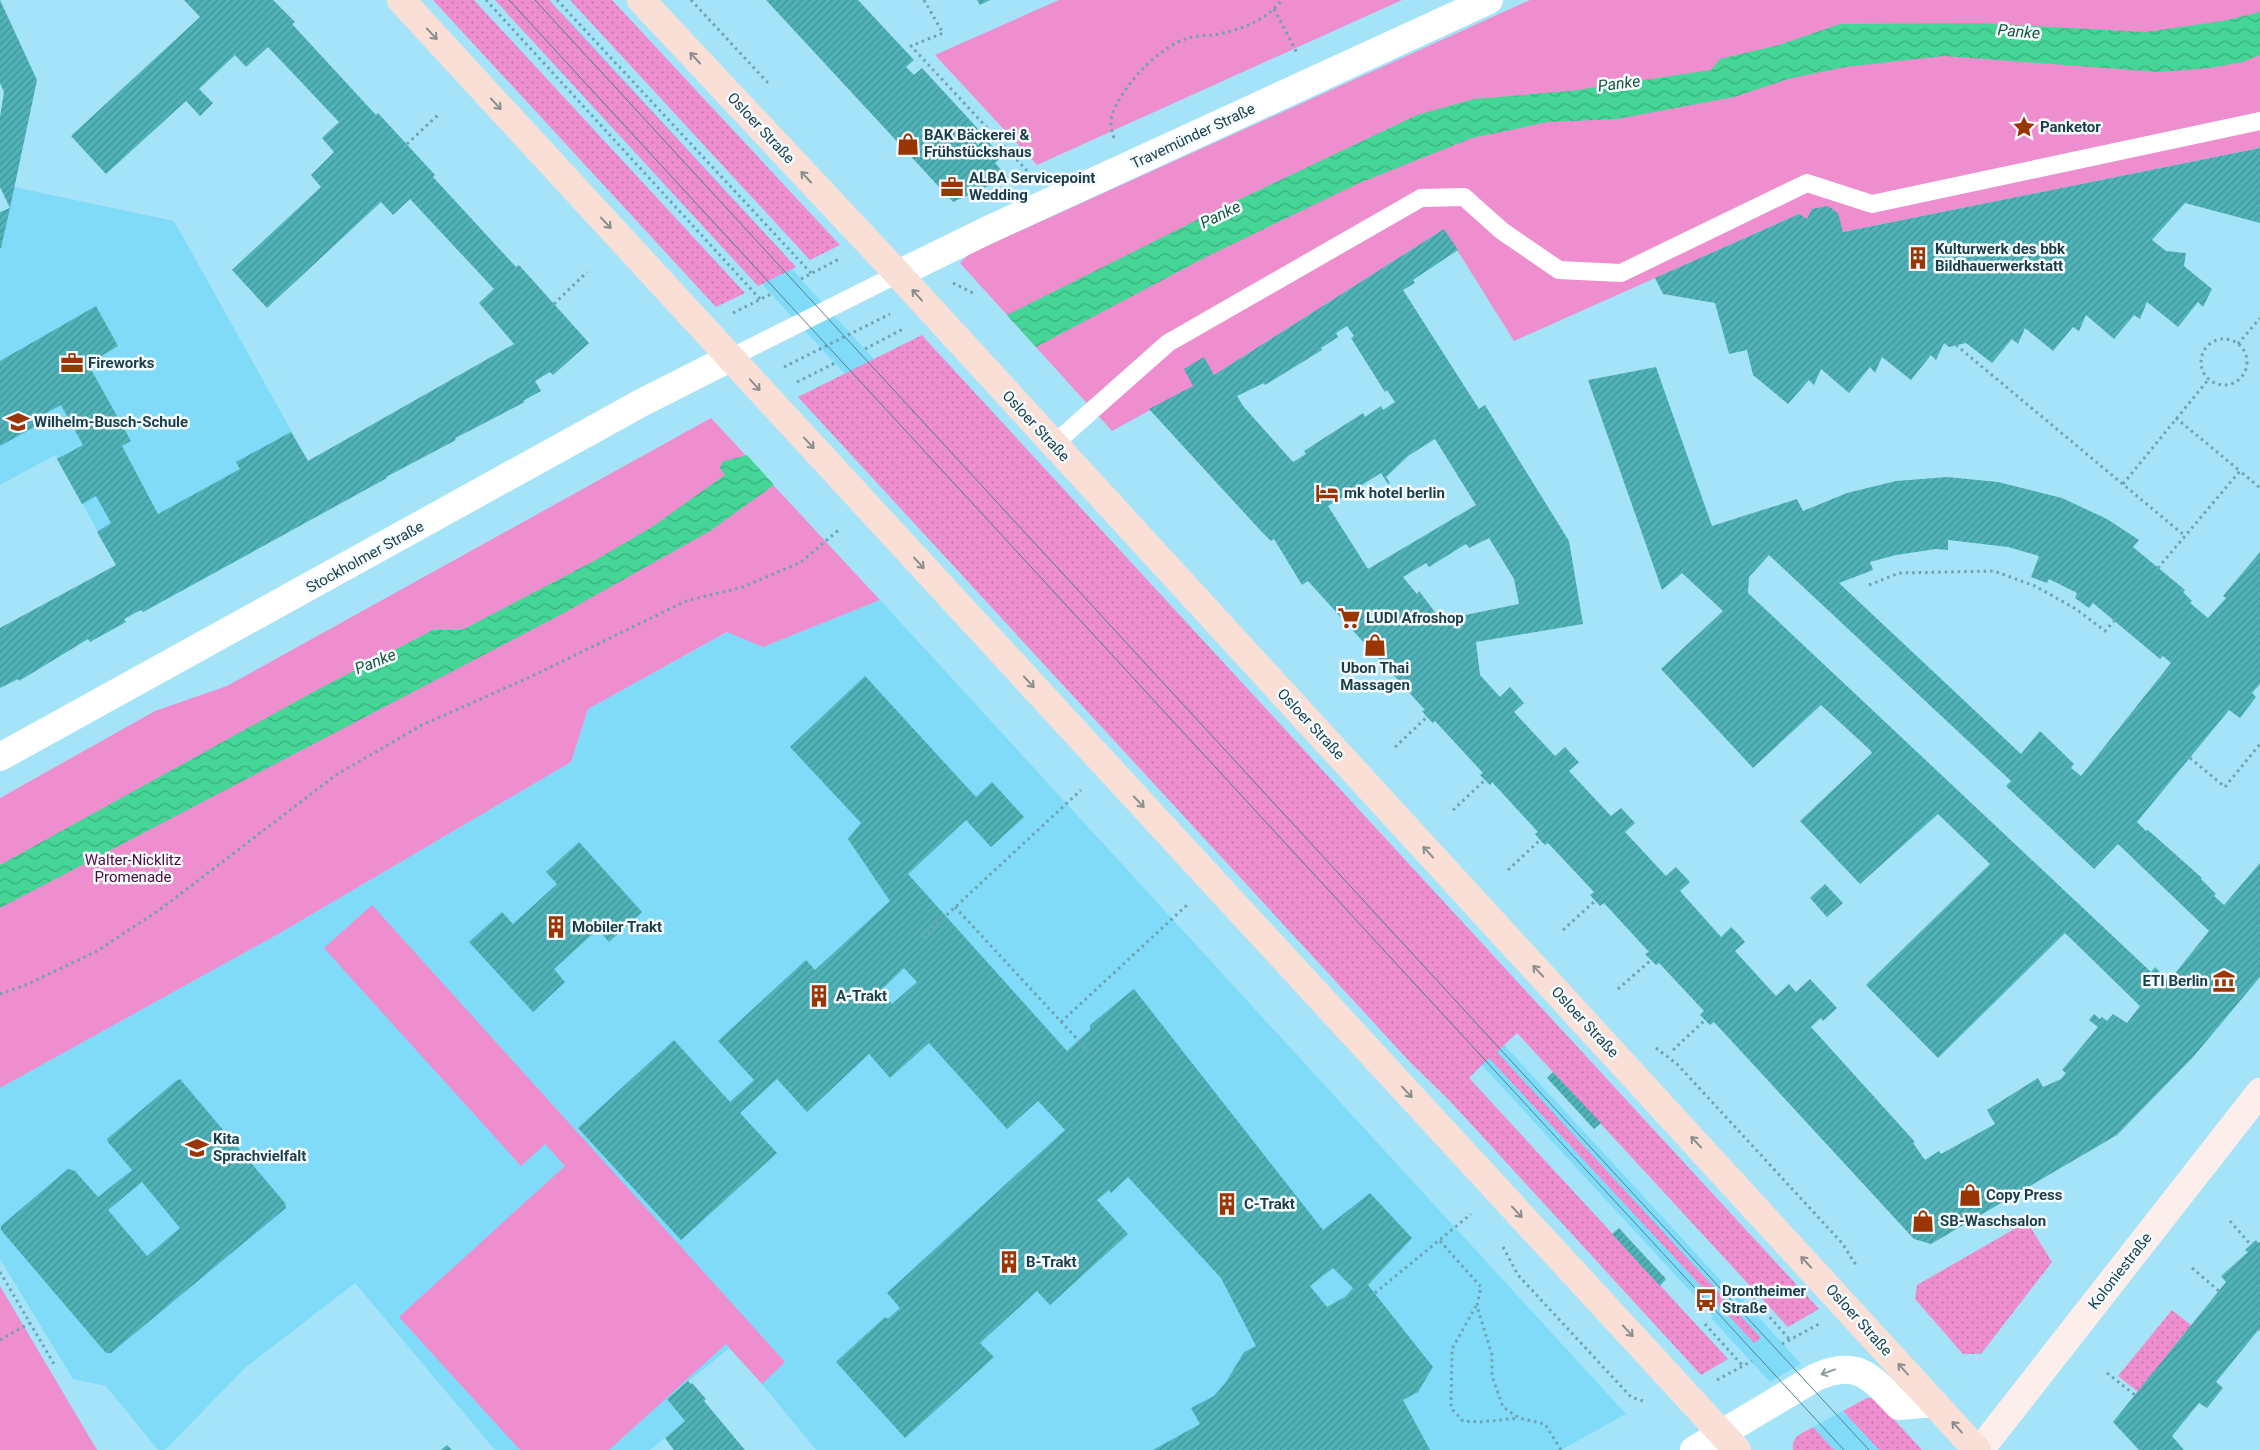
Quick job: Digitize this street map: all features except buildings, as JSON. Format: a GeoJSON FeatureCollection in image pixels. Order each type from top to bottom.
{"type":"FeatureCollection","features":[{"type":"Feature","properties":{"kind":"main road"},"geometry":{"type":"LineString","coordinates":[[401,0],[1730,1442]]}},
{"type":"Feature","properties":{"kind":"main road","name":"Osloer Straße"},"geometry":{"type":"LineString","coordinates":[[641,0],[898,274],[1979,1450]]}},
{"type":"Feature","properties":{"kind":"main road","name":"Koloniestraße"},"geometry":{"type":"LineString","coordinates":[[1979,1450],[2260,1092]]}},
{"type":"Feature","properties":{"kind":"street","name":"Travemünder Straße"},"geometry":{"type":"LineString","coordinates":[[898,274],[990,229],[1489,0]]}},
{"type":"Feature","properties":{"kind":"street","name":"Stockholmer Straße"},"geometry":{"type":"LineString","coordinates":[[0,757],[641,403],[730,358]]}},
{"type":"Feature","properties":{"kind":"street"},"geometry":{"type":"LineString","coordinates":[[1694,1450],[1730,1442],[1816,1377],[1837,1369],[1848,1369],[1874,1380],[1899,1406],[1934,1403]]}},
{"type":"Feature","properties":{"kind":"lane"},"geometry":{"type":"LineString","coordinates":[[1054,444],[1168,343],[1421,198],[1464,197],[1502,231],[1559,270],[1620,273],[1807,183],[1872,204],[2260,121]]}},
{"type":"Feature","properties":{"kind":"lane"},"geometry":{"type":"LineString","coordinates":[[730,358],[898,274]]}},
{"type":"Feature","properties":{"kind":"path"},"geometry":{"type":"LineString","coordinates":[[486,0],[760,299]]}},
{"type":"Feature","properties":{"kind":"path"},"geometry":{"type":"LineString","coordinates":[[557,0],[811,273]]}},
{"type":"Feature","properties":{"kind":"path"},"geometry":{"type":"LineString","coordinates":[[924,0],[943,33],[911,46],[1034,178]]}},
{"type":"Feature","properties":{"kind":"path"},"geometry":{"type":"LineString","coordinates":[[1115,141],[1110,127],[1114,108],[1131,81],[1157,55],[1187,38],[1220,33],[1253,24],[1274,9],[1282,0]]}},
{"type":"Feature","properties":{"kind":"path"},"geometry":{"type":"LineString","coordinates":[[1274,9],[1299,58]]}},
{"type":"Feature","properties":{"kind":"path"},"geometry":{"type":"LineString","coordinates":[[407,144],[440,113]]}},
{"type":"Feature","properties":{"kind":"path"},"geometry":{"type":"LineString","coordinates":[[801,279],[841,258]]}},
{"type":"Feature","properties":{"kind":"path"},"geometry":{"type":"LineString","coordinates":[[554,304],[587,272]]}},
{"type":"Feature","properties":{"kind":"path"},"geometry":{"type":"LineString","coordinates":[[950,281],[975,294]]}},
{"type":"Feature","properties":{"kind":"path"},"geometry":{"type":"LineString","coordinates":[[725,317],[771,294]]}},
{"type":"Feature","properties":{"kind":"path"},"geometry":{"type":"LineString","coordinates":[[784,367],[896,311]]}},
{"type":"Feature","properties":{"kind":"path"},"geometry":{"type":"LineString","coordinates":[[2238,344],[2260,318]]}},
{"type":"Feature","properties":{"kind":"path"},"geometry":{"type":"LineString","coordinates":[[865,348],[905,328]]}},
{"type":"Feature","properties":{"kind":"path"},"geometry":{"type":"LineString","coordinates":[[2216,340],[2231,340],[2238,344],[2244,350],[2247,364],[2242,378],[2229,385],[2214,384],[2208,380],[2201,366],[2203,350],[2216,340]]}},
{"type":"Feature","properties":{"kind":"path"},"geometry":{"type":"LineString","coordinates":[[1956,345],[2185,536]]}},
{"type":"Feature","properties":{"kind":"path"},"geometry":{"type":"LineString","coordinates":[[789,387],[835,363]]}},
{"type":"Feature","properties":{"kind":"path"},"geometry":{"type":"LineString","coordinates":[[2123,484],[2208,380]]}},
{"type":"Feature","properties":{"kind":"path"},"geometry":{"type":"LineString","coordinates":[[2176,418],[2260,488]]}},
{"type":"Feature","properties":{"kind":"path"},"geometry":{"type":"LineString","coordinates":[[2158,568],[2240,471]]}},
{"type":"Feature","properties":{"kind":"path"},"geometry":{"type":"LineString","coordinates":[[835,521],[848,536]]}},
{"type":"Feature","properties":{"kind":"path"},"geometry":{"type":"LineString","coordinates":[[0,994],[28,984],[97,951],[162,908],[336,775],[422,725],[528,678],[686,601],[743,587],[801,562],[841,528]]}},
{"type":"Feature","properties":{"kind":"path"},"geometry":{"type":"LineString","coordinates":[[1869,586],[1899,573],[1994,571],[2035,586],[2076,609],[2106,631],[2114,621]]}},
{"type":"Feature","properties":{"kind":"path"},"geometry":{"type":"LineString","coordinates":[[1395,747],[1427,717]]}},
{"type":"Feature","properties":{"kind":"path"},"geometry":{"type":"LineString","coordinates":[[2190,758],[2225,787],[2260,744]]}},
{"type":"Feature","properties":{"kind":"path"},"geometry":{"type":"LineString","coordinates":[[1453,810],[1485,780]]}},
{"type":"Feature","properties":{"kind":"path"},"geometry":{"type":"LineString","coordinates":[[1075,783],[1088,797]]}},
{"type":"Feature","properties":{"kind":"path"},"geometry":{"type":"LineString","coordinates":[[923,937],[1081,790]]}},
{"type":"Feature","properties":{"kind":"path"},"geometry":{"type":"LineString","coordinates":[[1508,870],[1540,840]]}},
{"type":"Feature","properties":{"kind":"path"},"geometry":{"type":"LineString","coordinates":[[1180,898],[1194,912]]}},
{"type":"Feature","properties":{"kind":"path"},"geometry":{"type":"LineString","coordinates":[[1563,930],[1596,900]]}},
{"type":"Feature","properties":{"kind":"path"},"geometry":{"type":"LineString","coordinates":[[1061,1022],[1187,905]]}},
{"type":"Feature","properties":{"kind":"path"},"geometry":{"type":"LineString","coordinates":[[955,907],[1090,1053]]}},
{"type":"Feature","properties":{"kind":"path"},"geometry":{"type":"LineString","coordinates":[[1618,989],[1651,960]]}},
{"type":"Feature","properties":{"kind":"path"},"geometry":{"type":"LineString","coordinates":[[1673,1050],[1705,1020]]}},
{"type":"Feature","properties":{"kind":"path"},"geometry":{"type":"LineString","coordinates":[[1464,1206],[1478,1220]]}},
{"type":"Feature","properties":{"kind":"path"},"geometry":{"type":"LineString","coordinates":[[1375,1293],[1471,1214]]}},
{"type":"Feature","properties":{"kind":"path"},"geometry":{"type":"LineString","coordinates":[[2230,1221],[2250,1245]]}},
{"type":"Feature","properties":{"kind":"path"},"geometry":{"type":"LineString","coordinates":[[1496,1240],[1518,1274],[1631,1397],[1649,1404]]}},
{"type":"Feature","properties":{"kind":"path"},"geometry":{"type":"LineString","coordinates":[[1440,1241],[1481,1287],[1477,1306],[1452,1349],[1451,1408],[1463,1421],[1480,1422],[1519,1418],[1545,1424],[1561,1450]]}},
{"type":"Feature","properties":{"kind":"path"},"geometry":{"type":"LineString","coordinates":[[2192,1268],[2219,1291]]}},
{"type":"Feature","properties":{"kind":"path"},"geometry":{"type":"LineString","coordinates":[[0,1272],[54,1364]]}},
{"type":"Feature","properties":{"kind":"path"},"geometry":{"type":"LineString","coordinates":[[1744,1288],[1790,1340]]}},
{"type":"Feature","properties":{"kind":"path"},"geometry":{"type":"LineString","coordinates":[[1477,1306],[1492,1355],[1492,1376],[1503,1407],[1519,1418]]}},
{"type":"Feature","properties":{"kind":"path"},"geometry":{"type":"LineString","coordinates":[[0,1340],[30,1322]]}},
{"type":"Feature","properties":{"kind":"path"},"geometry":{"type":"LineString","coordinates":[[1782,1344],[1820,1323]]}},
{"type":"Feature","properties":{"kind":"path"},"geometry":{"type":"LineString","coordinates":[[1705,1324],[1743,1366]]}},
{"type":"Feature","properties":{"kind":"path"},"geometry":{"type":"LineString","coordinates":[[1710,1384],[1752,1361]]}},
{"type":"Feature","properties":{"kind":"path"},"geometry":{"type":"LineString","coordinates":[[2107,1372],[2135,1395]]}},
{"type":"Feature","properties":{"kind":"shaded area"},"geometry":{"type":"Polygon","coordinates":[[[495,0],[549,0],[575,27],[796,267],[792,269],[815,295],[1735,1296],[1738,1294],[1801,1364],[1770,1382],[1711,1318],[1713,1316],[762,284],[758,286],[495,0]]]}},
{"type":"Feature","properties":{"kind":"shaded area"},"geometry":{"type":"Polygon","coordinates":[[[14,187],[174,221],[334,507],[143,612],[55,455],[0,485],[0,252],[14,187]]]}},
{"type":"Feature","properties":{"kind":"shaded area"},"geometry":{"type":"Polygon","coordinates":[[[880,600],[1626,1414],[1561,1450],[816,1450],[762,1384],[729,1348],[668,1398],[685,1421],[650,1450],[495,1450],[355,1283],[245,1368],[165,1450],[158,1450],[106,1386],[73,1379],[0,1259],[0,1088],[280,933],[571,762],[588,709],[728,632],[763,647],[880,600]]]}},
{"type":"Feature","properties":{"kind":"shaded area"},"geometry":{"type":"Polygon","coordinates":[[[1843,1411],[1879,1450],[1834,1450],[1813,1427],[1843,1411]]]}},
{"type":"Feature","properties":{"kind":"green space"},"geometry":{"type":"Polygon","coordinates":[[[433,0],[474,0],[745,293],[716,307],[433,0]]]}},
{"type":"Feature","properties":{"kind":"green space"},"geometry":{"type":"Polygon","coordinates":[[[495,0],[549,0],[796,267],[758,286],[495,0]]]}},
{"type":"Feature","properties":{"kind":"green space"},"geometry":{"type":"Polygon","coordinates":[[[570,0],[612,0],[840,245],[810,260],[570,0]]]}},
{"type":"Feature","properties":{"kind":"green space"},"geometry":{"type":"Polygon","coordinates":[[[1059,0],[1402,0],[1037,165],[935,55],[1059,0]]]}},
{"type":"Feature","properties":{"kind":"green space"},"geometry":{"type":"Polygon","coordinates":[[[1530,0],[2260,0],[2260,148],[1843,232],[1817,226],[1799,214],[1514,341],[1444,229],[1214,375],[1112,431],[960,263],[969,254],[1530,0]]]}},
{"type":"Feature","properties":{"kind":"green space"},"geometry":{"type":"Polygon","coordinates":[[[922,335],[1819,1309],[1788,1327],[1517,1033],[1497,1052],[1761,1338],[1754,1343],[1489,1058],[1469,1078],[1728,1359],[1701,1375],[798,397],[922,335]]]}},
{"type":"Feature","properties":{"kind":"green space","name":"Walter-Nicklitz Promenade"},"geometry":{"type":"Polygon","coordinates":[[[711,418],[880,600],[763,647],[727,632],[588,709],[571,762],[280,933],[0,1088],[0,798],[155,711],[227,686],[711,418]]]}},
{"type":"Feature","properties":{"kind":"green space"},"geometry":{"type":"Polygon","coordinates":[[[372,905],[785,1362],[762,1384],[726,1344],[609,1450],[520,1450],[399,1317],[565,1166],[545,1144],[521,1166],[324,948],[372,905]]]}},
{"type":"Feature","properties":{"kind":"green space"},"geometry":{"type":"Polygon","coordinates":[[[2023,1224],[2029,1225],[2052,1262],[1981,1354],[1963,1354],[1915,1299],[1917,1285],[2023,1224]]]}},
{"type":"Feature","properties":{"kind":"green space"},"geometry":{"type":"Polygon","coordinates":[[[0,1286],[97,1450],[0,1450],[0,1286]]]}},
{"type":"Feature","properties":{"kind":"green space"},"geometry":{"type":"Polygon","coordinates":[[[2172,1310],[2191,1325],[2138,1392],[2118,1376],[2172,1310]]]}},
{"type":"Feature","properties":{"kind":"green space"},"geometry":{"type":"Polygon","coordinates":[[[1867,1398],[1874,1398],[1922,1450],[1879,1450],[1843,1411],[1867,1398]]]}},
{"type":"Feature","properties":{"kind":"green space"},"geometry":{"type":"Polygon","coordinates":[[[1813,1427],[1834,1450],[1793,1450],[1796,1438],[1813,1427]]]}},
{"type":"Feature","properties":{"kind":"water","name":"Panke"},"geometry":{"type":"Polygon","coordinates":[[[2260,12],[2260,55],[2243,62],[2210,68],[2158,72],[1944,56],[1845,67],[1788,79],[1734,97],[1617,119],[1548,122],[1472,138],[1357,184],[1206,257],[1036,347],[1007,315],[1213,212],[1417,115],[1474,99],[1570,91],[1711,70],[1720,59],[1779,45],[1840,24],[1977,23],[2145,32],[2223,21],[2260,12]]]}},
{"type":"Feature","properties":{"kind":"water","name":"Panke"},"geometry":{"type":"Polygon","coordinates":[[[747,455],[774,485],[710,531],[562,614],[0,908],[0,865],[315,691],[433,630],[462,630],[594,561],[652,527],[725,475],[720,468],[722,462],[747,455]]]}},
{"type":"Feature","properties":{"kind":"tram line"},"geometry":{"type":"LineString","coordinates":[[509,0],[1844,1450]]}},
{"type":"Feature","properties":{"kind":"tram line"},"geometry":{"type":"LineString","coordinates":[[535,0],[1869,1450]]}},
{"type":"Feature","properties":{"kind":"place","name":"Panketor"},"geometry":{"type":"Point","coordinates":[2024,127]}},
{"type":"Feature","properties":{"kind":"place","name":"BAK Bäckerei & Frühstückshaus"},"geometry":{"type":"Point","coordinates":[908,144]}},
{"type":"Feature","properties":{"kind":"place","name":"ALBA Servicepoint Wedding"},"geometry":{"type":"Point","coordinates":[952,187]}},
{"type":"Feature","properties":{"kind":"place","name":"Kulturwerk des bbk Bildhauerwerkstatt"},"geometry":{"type":"Point","coordinates":[1918,258]}},
{"type":"Feature","properties":{"kind":"place","name":"Fireworks"},"geometry":{"type":"Point","coordinates":[72,363]}},
{"type":"Feature","properties":{"kind":"place","name":"Wilhelm-Busch-Schule"},"geometry":{"type":"Point","coordinates":[18,422]}},
{"type":"Feature","properties":{"kind":"place","name":"mk hotel berlin"},"geometry":{"type":"Point","coordinates":[1327,493]}},
{"type":"Feature","properties":{"kind":"place","name":"LUDI Afroshop"},"geometry":{"type":"Point","coordinates":[1349,618]}},
{"type":"Feature","properties":{"kind":"place","name":"Ubon Thai Massagen"},"geometry":{"type":"Point","coordinates":[1375,645]}},
{"type":"Feature","properties":{"kind":"place","name":"Mobiler Trakt"},"geometry":{"type":"Point","coordinates":[556,927]}},
{"type":"Feature","properties":{"kind":"place","name":"ETI Berlin"},"geometry":{"type":"Point","coordinates":[2224,981]}},
{"type":"Feature","properties":{"kind":"place","name":"A-Trakt"},"geometry":{"type":"Point","coordinates":[819,996]}},
{"type":"Feature","properties":{"kind":"place","name":"Kita Sprachvielfalt"},"geometry":{"type":"Point","coordinates":[197,1148]}},
{"type":"Feature","properties":{"kind":"place","name":"Copy Press"},"geometry":{"type":"Point","coordinates":[1970,1195]}},
{"type":"Feature","properties":{"kind":"place","name":"C-Trakt"},"geometry":{"type":"Point","coordinates":[1227,1204]}},
{"type":"Feature","properties":{"kind":"place","name":"SB-Waschsalon"},"geometry":{"type":"Point","coordinates":[1923,1221]}},
{"type":"Feature","properties":{"kind":"place","name":"B-Trakt"},"geometry":{"type":"Point","coordinates":[1009,1262]}},
{"type":"Feature","properties":{"kind":"place","name":"Drontheimer Straße"},"geometry":{"type":"Point","coordinates":[1706,1300]}}]}
